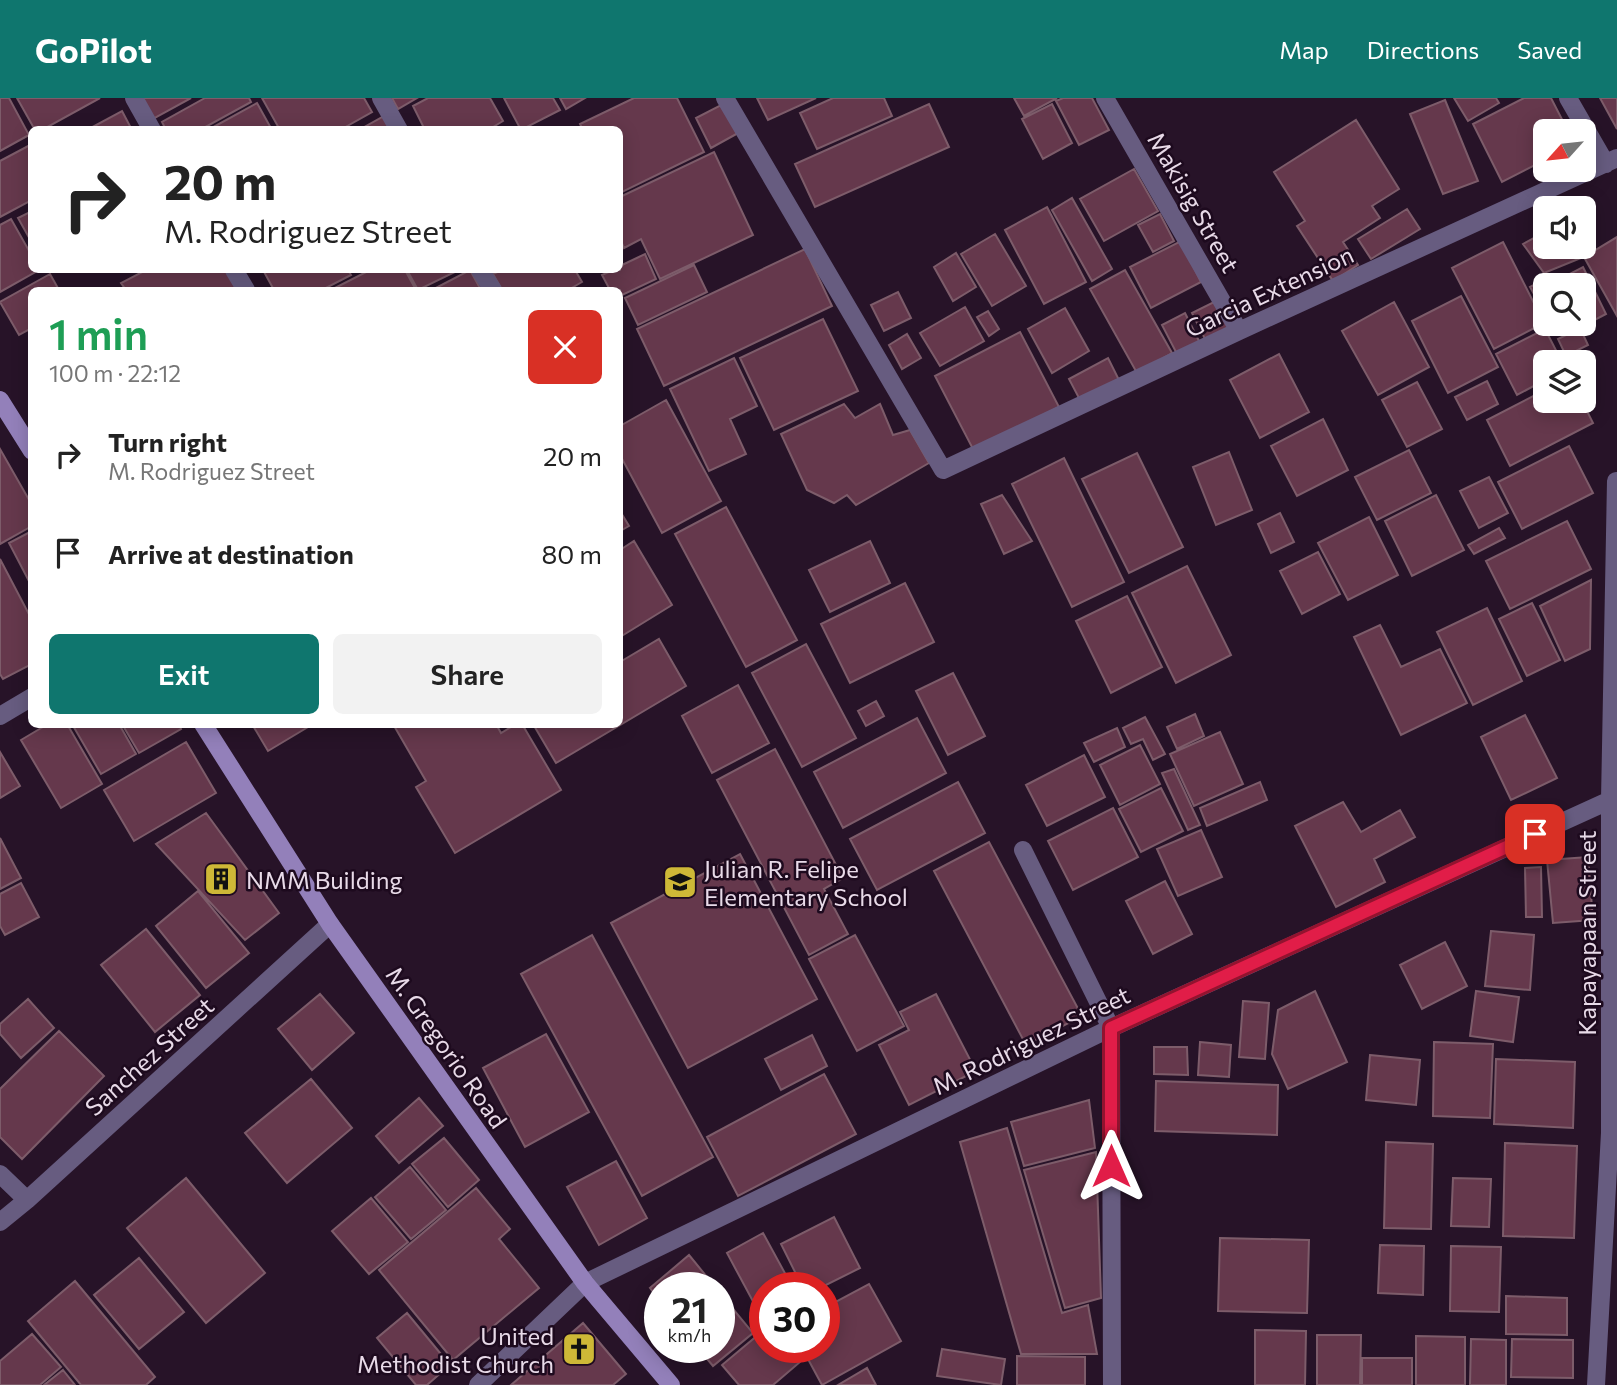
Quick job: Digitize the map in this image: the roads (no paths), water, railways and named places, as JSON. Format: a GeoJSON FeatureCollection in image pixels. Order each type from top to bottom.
{"type":"FeatureCollection","features":[{"type":"Feature","properties":{"kind":"main road"},"geometry":{"type":"LineString","coordinates":[[0,400],[28,445]]}},
{"type":"Feature","properties":{"kind":"main road","name":"M. Gregorio Road"},"geometry":{"type":"LineString","coordinates":[[206,728],[330,924],[585,1283],[671,1385]]}},
{"type":"Feature","properties":{"kind":"street"},"geometry":{"type":"LineString","coordinates":[[134,98],[150,126]]}},
{"type":"Feature","properties":{"kind":"street"},"geometry":{"type":"LineString","coordinates":[[381,98],[397,126]]}},
{"type":"Feature","properties":{"kind":"street","name":"Garcia Extension"},"geometry":{"type":"LineString","coordinates":[[725,98],[943,470],[1611,161]]}},
{"type":"Feature","properties":{"kind":"street","name":"Makisig Street"},"geometry":{"type":"LineString","coordinates":[[1105,98],[1240,331]]}},
{"type":"Feature","properties":{"kind":"street"},"geometry":{"type":"LineString","coordinates":[[1568,98],[1611,161]]}},
{"type":"Feature","properties":{"kind":"street","name":"Kapayapaan Street"},"geometry":{"type":"LineString","coordinates":[[1597,1385],[1613,1133],[1616,481]]}},
{"type":"Feature","properties":{"kind":"street"},"geometry":{"type":"LineString","coordinates":[[0,716],[28,699]]}},
{"type":"Feature","properties":{"kind":"street","name":"M. Rodriguez Street"},"geometry":{"type":"LineString","coordinates":[[478,1385],[585,1283],[1111,1028],[1615,799]]}},
{"type":"Feature","properties":{"kind":"street"},"geometry":{"type":"LineString","coordinates":[[1023,850],[1111,1028],[1112,1385]]}},
{"type":"Feature","properties":{"kind":"street","name":"Sanchez Street"},"geometry":{"type":"LineString","coordinates":[[0,1222],[330,924]]}},
{"type":"Feature","properties":{"kind":"street"},"geometry":{"type":"LineString","coordinates":[[0,1174],[27,1200]]}},
{"type":"Feature","properties":{"kind":"place","name":"NMM Building"},"geometry":{"type":"Point","coordinates":[221,879]}},
{"type":"Feature","properties":{"kind":"place","name":"Julian R. Felipe Elementary School"},"geometry":{"type":"Point","coordinates":[680,882]}},
{"type":"Feature","properties":{"kind":"place","name":"United Methodist Church"},"geometry":{"type":"Point","coordinates":[579,1349]}}]}
